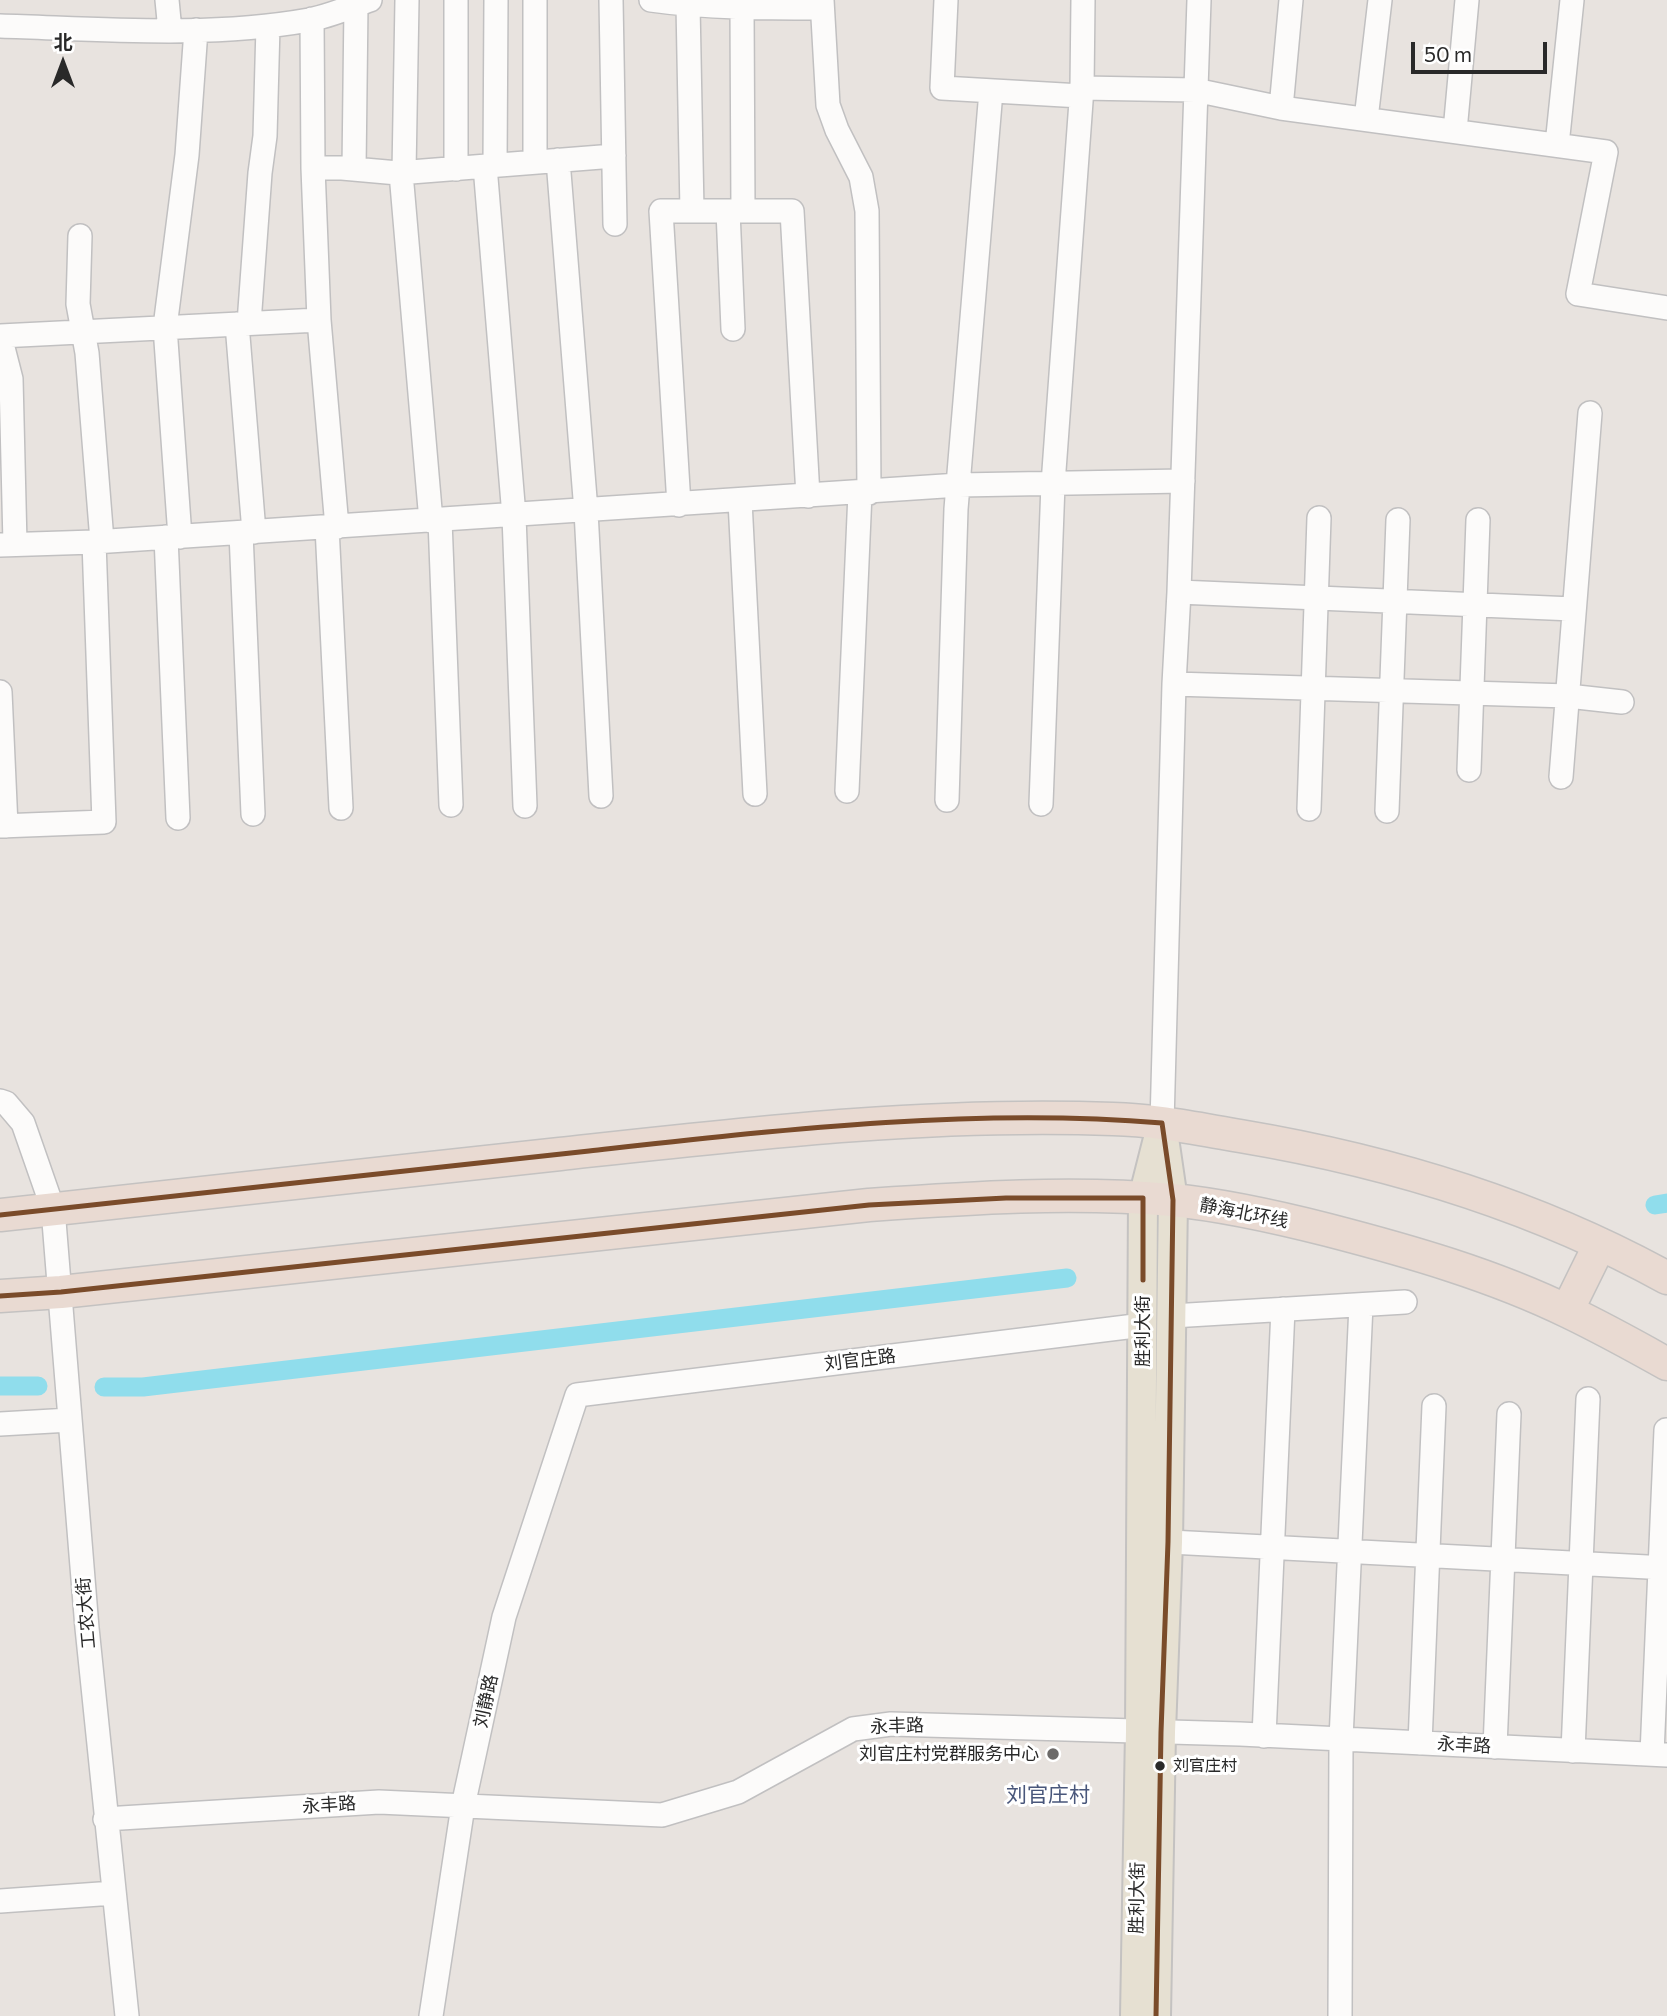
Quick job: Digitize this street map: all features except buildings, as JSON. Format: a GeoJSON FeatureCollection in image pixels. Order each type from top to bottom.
{"type":"FeatureCollection","features":[{"type":"Feature","properties":{"kind":"highway"},"geometry":{"type":"LineString","coordinates":[[0,1215],[818,1128],[994,1118],[1114,1119],[1162,1123],[1301,1146],[1400,1171],[1461,1189],[1558,1225],[1667,1278]]}},
{"type":"Feature","properties":{"kind":"highway","name":"静海北环线"},"geometry":{"type":"LineString","coordinates":[[0,1296],[61,1292],[869,1205],[963,1198],[1158,1199],[1290,1221],[1387,1246],[1481,1277],[1567,1311],[1667,1364]]}},
{"type":"Feature","properties":{"kind":"highway"},"geometry":{"type":"LineString","coordinates":[[1567,1311],[1600,1244]]}},
{"type":"Feature","properties":{"kind":"main road","name":"胜利大街"},"geometry":{"type":"LineString","coordinates":[[1155,1541],[1143,1325],[1158,1199],[1162,1123]]}},
{"type":"Feature","properties":{"kind":"main road","name":"胜利大街"},"geometry":{"type":"LineString","coordinates":[[1135,2016],[1151,1732],[1155,1541],[1172,1316],[1158,1199]]}},
{"type":"Feature","properties":{"kind":"main road","name":"胜利大街"},"geometry":{"type":"LineString","coordinates":[[1151,1732],[1156,2016]]}},
{"type":"Feature","properties":{"kind":"street"},"geometry":{"type":"LineString","coordinates":[[167,0],[170,31]]}},
{"type":"Feature","properties":{"kind":"street"},"geometry":{"type":"LineString","coordinates":[[407,0],[403,172],[435,520],[451,805]]}},
{"type":"Feature","properties":{"kind":"street"},"geometry":{"type":"LineString","coordinates":[[456,0],[456,169]]}},
{"type":"Feature","properties":{"kind":"street"},"geometry":{"type":"LineString","coordinates":[[496,0],[490,166],[514,516],[524,806]]}},
{"type":"Feature","properties":{"kind":"street"},"geometry":{"type":"LineString","coordinates":[[535,0],[535,162]]}},
{"type":"Feature","properties":{"kind":"street"},"geometry":{"type":"LineString","coordinates":[[611,0],[615,224]]}},
{"type":"Feature","properties":{"kind":"street"},"geometry":{"type":"LineString","coordinates":[[651,0],[742,8],[822,4],[828,105],[837,130],[861,177],[867,211],[864,493],[847,791]]}},
{"type":"Feature","properties":{"kind":"street"},"geometry":{"type":"LineString","coordinates":[[946,0],[942,88],[1082,92],[1195,90],[1281,108],[1606,152],[1578,294],[1667,308]]}},
{"type":"Feature","properties":{"kind":"street"},"geometry":{"type":"LineString","coordinates":[[1041,804],[1054,484],[1082,92],[1083,0]]}},
{"type":"Feature","properties":{"kind":"street"},"geometry":{"type":"LineString","coordinates":[[1162,1123],[1174,684],[1180,592],[1199,0]]}},
{"type":"Feature","properties":{"kind":"street"},"geometry":{"type":"LineString","coordinates":[[1281,108],[1291,0]]}},
{"type":"Feature","properties":{"kind":"street"},"geometry":{"type":"LineString","coordinates":[[1366,120],[1380,0]]}},
{"type":"Feature","properties":{"kind":"street"},"geometry":{"type":"LineString","coordinates":[[1455,131],[1467,0]]}},
{"type":"Feature","properties":{"kind":"street"},"geometry":{"type":"LineString","coordinates":[[1557,145],[1572,0]]}},
{"type":"Feature","properties":{"kind":"street"},"geometry":{"type":"LineString","coordinates":[[0,26],[170,31],[268,26],[363,3],[354,169]]}},
{"type":"Feature","properties":{"kind":"street"},"geometry":{"type":"LineString","coordinates":[[692,4],[692,211]]}},
{"type":"Feature","properties":{"kind":"street"},"geometry":{"type":"LineString","coordinates":[[733,329],[742,8]]}},
{"type":"Feature","properties":{"kind":"street"},"geometry":{"type":"LineString","coordinates":[[320,12],[313,168],[332,527],[341,808]]}},
{"type":"Feature","properties":{"kind":"street"},"geometry":{"type":"LineString","coordinates":[[253,814],[243,324],[265,136],[268,26]]}},
{"type":"Feature","properties":{"kind":"street"},"geometry":{"type":"LineString","coordinates":[[178,818],[173,537],[165,327],[187,155],[197,30]]}},
{"type":"Feature","properties":{"kind":"street"},"geometry":{"type":"LineString","coordinates":[[947,800],[956,509],[991,91]]}},
{"type":"Feature","properties":{"kind":"street"},"geometry":{"type":"LineString","coordinates":[[313,168],[403,172],[614,156]]}},
{"type":"Feature","properties":{"kind":"street"},"geometry":{"type":"LineString","coordinates":[[558,160],[586,511],[601,796]]}},
{"type":"Feature","properties":{"kind":"street"},"geometry":{"type":"LineString","coordinates":[[679,505],[661,212],[792,211],[807,496]]}},
{"type":"Feature","properties":{"kind":"street"},"geometry":{"type":"LineString","coordinates":[[0,692],[3,826],[104,822],[98,542],[84,331],[78,304],[80,236]]}},
{"type":"Feature","properties":{"kind":"street"},"geometry":{"type":"LineString","coordinates":[[319,320],[0,336],[11,380],[8,545],[98,542],[514,516],[959,485],[1182,481]]}},
{"type":"Feature","properties":{"kind":"street"},"geometry":{"type":"LineString","coordinates":[[1561,777],[1590,413]]}},
{"type":"Feature","properties":{"kind":"street"},"geometry":{"type":"LineString","coordinates":[[740,501],[755,794]]}},
{"type":"Feature","properties":{"kind":"street"},"geometry":{"type":"LineString","coordinates":[[1309,809],[1319,518]]}},
{"type":"Feature","properties":{"kind":"street"},"geometry":{"type":"LineString","coordinates":[[1387,811],[1398,520]]}},
{"type":"Feature","properties":{"kind":"street"},"geometry":{"type":"LineString","coordinates":[[1469,771],[1478,520]]}},
{"type":"Feature","properties":{"kind":"street"},"geometry":{"type":"LineString","coordinates":[[1180,592],[1573,610]]}},
{"type":"Feature","properties":{"kind":"street"},"geometry":{"type":"LineString","coordinates":[[1174,684],[1568,696],[1622,702]]}},
{"type":"Feature","properties":{"kind":"street","name":"工农大街"},"geometry":{"type":"LineString","coordinates":[[0,1101],[6,1103],[23,1124],[53,1209],[105,1819],[127,2016]]}},
{"type":"Feature","properties":{"kind":"street"},"geometry":{"type":"LineString","coordinates":[[1172,1316],[1405,1302]]}},
{"type":"Feature","properties":{"kind":"street"},"geometry":{"type":"LineString","coordinates":[[1340,2016],[1340,1739],[1361,1305]]}},
{"type":"Feature","properties":{"kind":"street"},"geometry":{"type":"LineString","coordinates":[[1264,1736],[1283,1309]]}},
{"type":"Feature","properties":{"kind":"street","name":"刘官庄路"},"geometry":{"type":"LineString","coordinates":[[577,1395],[1143,1325]]}},
{"type":"Feature","properties":{"kind":"street","name":"刘静路"},"geometry":{"type":"LineString","coordinates":[[431,2016],[463,1806],[504,1616],[577,1395]]}},
{"type":"Feature","properties":{"kind":"street"},"geometry":{"type":"LineString","coordinates":[[1573,1751],[1588,1399]]}},
{"type":"Feature","properties":{"kind":"street"},"geometry":{"type":"LineString","coordinates":[[1419,1743],[1433,1406]]}},
{"type":"Feature","properties":{"kind":"street"},"geometry":{"type":"LineString","coordinates":[[1495,1747],[1509,1414]]}},
{"type":"Feature","properties":{"kind":"street"},"geometry":{"type":"LineString","coordinates":[[0,1423],[70,1420]]}},
{"type":"Feature","properties":{"kind":"street"},"geometry":{"type":"LineString","coordinates":[[1659,1755],[1666,1430]]}},
{"type":"Feature","properties":{"kind":"street"},"geometry":{"type":"LineString","coordinates":[[1155,1541],[1664,1568]]}},
{"type":"Feature","properties":{"kind":"street","name":"永丰路"},"geometry":{"type":"LineString","coordinates":[[105,1819],[379,1802],[662,1815],[738,1792],[853,1729],[891,1724],[1340,1739],[1659,1755]]}},
{"type":"Feature","properties":{"kind":"street"},"geometry":{"type":"LineString","coordinates":[[0,1902],[114,1893]]}},
{"type":"Feature","properties":{"kind":"waterway"},"geometry":{"type":"LineString","coordinates":[[1655,1205],[1667,1203]]}},
{"type":"Feature","properties":{"kind":"waterway"},"geometry":{"type":"LineString","coordinates":[[104,1387],[143,1387],[1067,1278]]}},
{"type":"Feature","properties":{"kind":"waterway"},"geometry":{"type":"LineString","coordinates":[[0,1386],[38,1386]]}},
{"type":"Feature","properties":{"kind":"transit line"},"geometry":{"type":"LineString","coordinates":[[0,1215],[660,1143],[875,1123],[1018,1118],[1162,1123],[1173,1200],[1168,1542],[1161,1732],[1156,2016]]}},
{"type":"Feature","properties":{"kind":"transit line"},"geometry":{"type":"LineString","coordinates":[[0,1296],[61,1292],[869,1205],[1006,1198],[1143,1198],[1143,1280]]}},
{"type":"Feature","properties":{"kind":"place","name":"刘官庄村党群服务中心"},"geometry":{"type":"Point","coordinates":[1053,1754]}},
{"type":"Feature","properties":{"kind":"place","name":"刘官庄村"},"geometry":{"type":"Point","coordinates":[1160,1766]}},
{"type":"Feature","properties":{"kind":"district","name":"刘官庄村"},"geometry":{"type":"Point","coordinates":[1048,1795]}}]}
